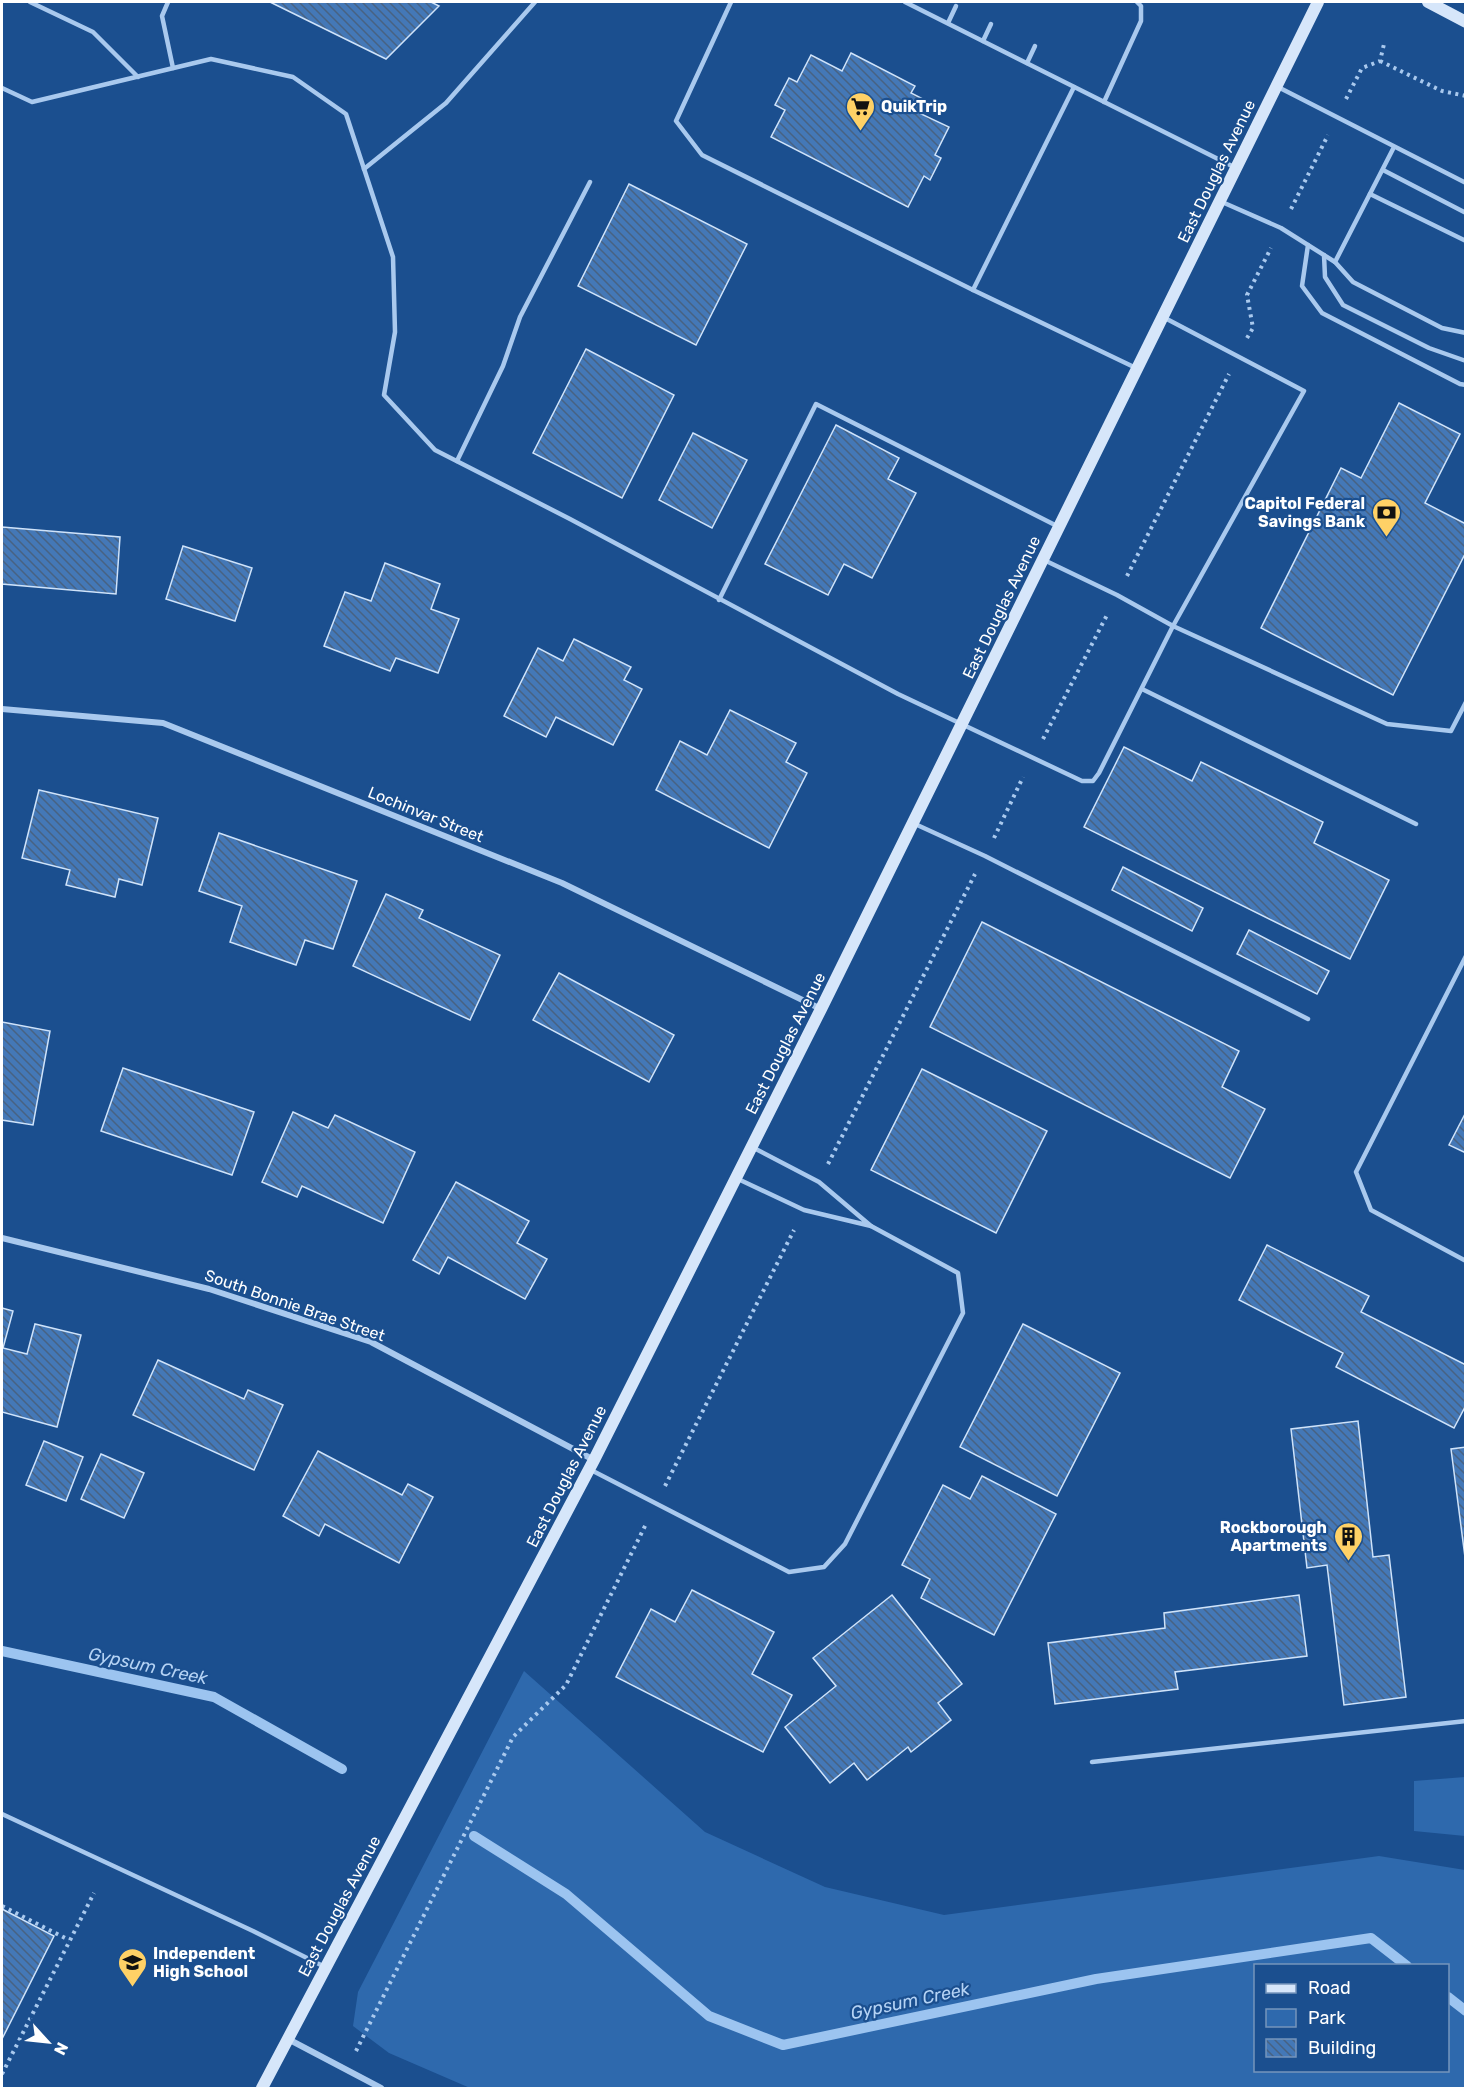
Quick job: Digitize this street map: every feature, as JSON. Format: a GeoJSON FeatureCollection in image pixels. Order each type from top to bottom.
{"type":"FeatureCollection","features":[{"type":"Feature","properties":{"kind":"street","name":"East Douglas Avenue"},"geometry":{"type":"LineString","coordinates":[[262,2088],[591,1464],[821,1009],[1318,2]]}},
{"type":"Feature","properties":{"kind":"street"},"geometry":{"type":"LineString","coordinates":[[1428,2],[1466,22]]}},
{"type":"Feature","properties":{"kind":"street","name":"Lochinvar Street"},"geometry":{"type":"LineString","coordinates":[[2,709],[163,723],[562,883],[821,1009]]}},
{"type":"Feature","properties":{"kind":"street","name":"South Bonnie Brae Street"},"geometry":{"type":"LineString","coordinates":[[2,1238],[209,1289],[371,1342],[591,1464]]}},
{"type":"Feature","properties":{"kind":"street"},"geometry":{"type":"LineString","coordinates":[[287,2038],[381,2088]]}},
{"type":"Feature","properties":{"kind":"lane"},"geometry":{"type":"LineString","coordinates":[[30,2],[93,32],[138,77]]}},
{"type":"Feature","properties":{"kind":"lane"},"geometry":{"type":"LineString","coordinates":[[168,2],[162,15],[173,68]]}},
{"type":"Feature","properties":{"kind":"lane"},"geometry":{"type":"LineString","coordinates":[[364,169],[446,103],[535,2]]}},
{"type":"Feature","properties":{"kind":"lane"},"geometry":{"type":"LineString","coordinates":[[731,2],[676,121],[702,155],[973,291],[1137,369]]}},
{"type":"Feature","properties":{"kind":"lane"},"geometry":{"type":"LineString","coordinates":[[907,2],[1236,168]]}},
{"type":"Feature","properties":{"kind":"lane"},"geometry":{"type":"LineString","coordinates":[[1104,102],[1142,21],[1141,6],[1137,2]]}},
{"type":"Feature","properties":{"kind":"lane"},"geometry":{"type":"LineString","coordinates":[[948,23],[956,6]]}},
{"type":"Feature","properties":{"kind":"lane"},"geometry":{"type":"LineString","coordinates":[[983,41],[991,24]]}},
{"type":"Feature","properties":{"kind":"lane"},"geometry":{"type":"LineString","coordinates":[[1027,63],[1035,46]]}},
{"type":"Feature","properties":{"kind":"lane"},"geometry":{"type":"LineString","coordinates":[[2,88],[32,102],[211,59],[293,77],[346,114],[393,257],[395,332],[384,395],[435,450],[570,519],[898,694],[1082,782],[1093,781],[1099,773],[1173,626],[1304,391],[1162,317]]}},
{"type":"Feature","properties":{"kind":"lane"},"geometry":{"type":"LineString","coordinates":[[1276,86],[1466,183]]}},
{"type":"Feature","properties":{"kind":"lane"},"geometry":{"type":"LineString","coordinates":[[973,291],[1074,87]]}},
{"type":"Feature","properties":{"kind":"lane"},"geometry":{"type":"LineString","coordinates":[[1335,262],[1394,147]]}},
{"type":"Feature","properties":{"kind":"lane"},"geometry":{"type":"LineString","coordinates":[[1383,170],[1466,213]]}},
{"type":"Feature","properties":{"kind":"lane"},"geometry":{"type":"LineString","coordinates":[[457,461],[503,366],[520,317],[590,182]]}},
{"type":"Feature","properties":{"kind":"lane"},"geometry":{"type":"LineString","coordinates":[[1370,194],[1466,241]]}},
{"type":"Feature","properties":{"kind":"lane"},"geometry":{"type":"LineString","coordinates":[[1220,201],[1281,228],[1335,262],[1353,282],[1442,328],[1466,333]]}},
{"type":"Feature","properties":{"kind":"lane"},"geometry":{"type":"LineString","coordinates":[[1308,245],[1302,286],[1322,313],[1466,385]]}},
{"type":"Feature","properties":{"kind":"lane"},"geometry":{"type":"LineString","coordinates":[[1324,255],[1325,277],[1343,305],[1429,348],[1461,361],[1466,360]]}},
{"type":"Feature","properties":{"kind":"lane"},"geometry":{"type":"LineString","coordinates":[[719,600],[816,404],[1059,527]]}},
{"type":"Feature","properties":{"kind":"lane"},"geometry":{"type":"LineString","coordinates":[[1043,560],[1117,595],[1173,626],[1387,724],[1451,731],[1466,702]]}},
{"type":"Feature","properties":{"kind":"lane"},"geometry":{"type":"LineString","coordinates":[[1142,689],[1416,825]]}},
{"type":"Feature","properties":{"kind":"lane"},"geometry":{"type":"LineString","coordinates":[[913,822],[1308,1019]]}},
{"type":"Feature","properties":{"kind":"lane"},"geometry":{"type":"LineString","coordinates":[[1466,956],[1356,1172],[1371,1210],[1466,1261]]}},
{"type":"Feature","properties":{"kind":"lane"},"geometry":{"type":"LineString","coordinates":[[591,1464],[789,1572],[824,1567],[845,1544],[963,1313],[958,1273],[871,1226],[819,1182],[751,1146]]}},
{"type":"Feature","properties":{"kind":"lane"},"geometry":{"type":"LineString","coordinates":[[736,1177],[804,1210],[871,1226]]}},
{"type":"Feature","properties":{"kind":"lane"},"geometry":{"type":"LineString","coordinates":[[1092,1762],[1466,1721]]}},
{"type":"Feature","properties":{"kind":"lane"},"geometry":{"type":"LineString","coordinates":[[2,1815],[253,1931],[325,1967]]}},
{"type":"Feature","properties":{"kind":"path"},"geometry":{"type":"LineString","coordinates":[[1380,61],[1384,44]]}},
{"type":"Feature","properties":{"kind":"path"},"geometry":{"type":"LineString","coordinates":[[819,1182],[1252,328],[1247,295],[1362,68],[1380,61],[1442,91],[1466,96]]}},
{"type":"Feature","properties":{"kind":"path"},"geometry":{"type":"LineString","coordinates":[[347,2070],[513,1737],[566,1685],[804,1210]]}},
{"type":"Feature","properties":{"kind":"path"},"geometry":{"type":"LineString","coordinates":[[2,2074],[94,1893]]}},
{"type":"Feature","properties":{"kind":"path"},"geometry":{"type":"LineString","coordinates":[[2,1906],[69,1940]]}},
{"type":"Feature","properties":{"kind":"green space"},"geometry":{"type":"Polygon","coordinates":[[[524,1671],[705,1832],[825,1887],[944,1915],[1379,1856],[1465,1870],[1465,2088],[470,2088],[389,2053],[353,2026],[358,1992],[524,1671]]]}},
{"type":"Feature","properties":{"kind":"green space"},"geometry":{"type":"Polygon","coordinates":[[[1465,1777],[1465,1836],[1414,1831],[1414,1781],[1465,1777]]]}},
{"type":"Feature","properties":{"kind":"building"},"geometry":{"type":"Polygon","coordinates":[[[270,2],[431,2],[439,6],[386,59],[270,2]]]}},
{"type":"Feature","properties":{"kind":"building","name":"QuikTrip"},"geometry":{"type":"Polygon","coordinates":[[[851,53],[915,86],[911,93],[925,100],[919,113],[949,127],[935,155],[941,158],[930,180],[924,176],[908,207],[771,137],[785,110],[775,105],[789,78],[797,82],[811,55],[842,71],[851,53]]]}},
{"type":"Feature","properties":{"kind":"building"},"geometry":{"type":"Polygon","coordinates":[[[629,184],[747,244],[696,345],[578,286],[629,184]]]}},
{"type":"Feature","properties":{"kind":"building"},"geometry":{"type":"Polygon","coordinates":[[[586,349],[674,395],[622,498],[533,453],[586,349]]]}},
{"type":"Feature","properties":{"kind":"building","name":"Capitol Federal Savings Bank"},"geometry":{"type":"Polygon","coordinates":[[[1399,403],[1460,434],[1425,503],[1466,524],[1466,552],[1393,695],[1261,628],[1341,468],[1361,478],[1399,403]]]}},
{"type":"Feature","properties":{"kind":"building"},"geometry":{"type":"Polygon","coordinates":[[[836,425],[899,458],[888,479],[916,493],[872,578],[844,564],[828,595],[765,564],[836,425]]]}},
{"type":"Feature","properties":{"kind":"building"},"geometry":{"type":"Polygon","coordinates":[[[693,433],[747,460],[712,528],[659,500],[693,433]]]}},
{"type":"Feature","properties":{"kind":"building"},"geometry":{"type":"Polygon","coordinates":[[[2,527],[120,537],[116,594],[2,584],[2,527]]]}},
{"type":"Feature","properties":{"kind":"building"},"geometry":{"type":"Polygon","coordinates":[[[183,546],[252,568],[235,621],[166,599],[183,546]]]}},
{"type":"Feature","properties":{"kind":"building"},"geometry":{"type":"Polygon","coordinates":[[[385,563],[440,584],[431,609],[459,619],[438,673],[396,658],[390,671],[324,646],[345,592],[371,601],[385,563]]]}},
{"type":"Feature","properties":{"kind":"building"},"geometry":{"type":"Polygon","coordinates":[[[574,639],[631,667],[624,680],[642,689],[613,745],[556,717],[546,737],[504,716],[538,648],[563,661],[574,639]]]}},
{"type":"Feature","properties":{"kind":"building"},"geometry":{"type":"Polygon","coordinates":[[[730,710],[796,743],[786,762],[807,773],[769,848],[656,790],[680,741],[707,755],[730,710]]]}},
{"type":"Feature","properties":{"kind":"building"},"geometry":{"type":"Polygon","coordinates":[[[1124,747],[1192,781],[1201,762],[1323,822],[1314,843],[1389,880],[1350,959],[1084,827],[1124,747]]]}},
{"type":"Feature","properties":{"kind":"building"},"geometry":{"type":"Polygon","coordinates":[[[39,790],[158,818],[142,885],[119,879],[115,897],[66,885],[70,870],[22,858],[39,790]]]}},
{"type":"Feature","properties":{"kind":"building"},"geometry":{"type":"Polygon","coordinates":[[[219,833],[357,881],[333,949],[305,940],[296,965],[230,942],[242,906],[199,891],[219,833]]]}},
{"type":"Feature","properties":{"kind":"building"},"geometry":{"type":"Polygon","coordinates":[[[1123,867],[1203,908],[1192,931],[1112,890],[1123,867]]]}},
{"type":"Feature","properties":{"kind":"building"},"geometry":{"type":"Polygon","coordinates":[[[386,894],[423,910],[419,918],[500,955],[470,1020],[353,966],[386,894]]]}},
{"type":"Feature","properties":{"kind":"building"},"geometry":{"type":"Polygon","coordinates":[[[982,922],[1239,1051],[1222,1087],[1265,1109],[1230,1178],[930,1027],[982,922]]]}},
{"type":"Feature","properties":{"kind":"building"},"geometry":{"type":"Polygon","coordinates":[[[1249,930],[1329,971],[1317,994],[1237,954],[1249,930]]]}},
{"type":"Feature","properties":{"kind":"building"},"geometry":{"type":"Polygon","coordinates":[[[559,973],[674,1035],[649,1082],[533,1020],[559,973]]]}},
{"type":"Feature","properties":{"kind":"building"},"geometry":{"type":"Polygon","coordinates":[[[2,1022],[50,1031],[33,1125],[2,1120],[2,1022]]]}},
{"type":"Feature","properties":{"kind":"building"},"geometry":{"type":"Polygon","coordinates":[[[123,1068],[254,1112],[232,1175],[101,1131],[123,1068]]]}},
{"type":"Feature","properties":{"kind":"building"},"geometry":{"type":"Polygon","coordinates":[[[922,1069],[1047,1131],[996,1233],[871,1170],[922,1069]]]}},
{"type":"Feature","properties":{"kind":"building"},"geometry":{"type":"Polygon","coordinates":[[[293,1112],[328,1128],[335,1115],[415,1152],[383,1223],[302,1186],[297,1197],[262,1182],[293,1112]]]}},
{"type":"Feature","properties":{"kind":"building"},"geometry":{"type":"Polygon","coordinates":[[[1466,1112],[1466,1153],[1449,1145],[1466,1112]]]}},
{"type":"Feature","properties":{"kind":"building"},"geometry":{"type":"Polygon","coordinates":[[[456,1182],[529,1221],[517,1243],[547,1259],[525,1299],[448,1257],[439,1274],[413,1260],[456,1182]]]}},
{"type":"Feature","properties":{"kind":"building"},"geometry":{"type":"Polygon","coordinates":[[[1267,1245],[1369,1296],[1361,1312],[1466,1365],[1466,1405],[1454,1428],[1336,1367],[1343,1353],[1239,1300],[1267,1245]]]}},
{"type":"Feature","properties":{"kind":"building"},"geometry":{"type":"Polygon","coordinates":[[[2,1308],[13,1311],[3,1348],[27,1354],[35,1324],[81,1335],[57,1427],[2,1412],[2,1308]]]}},
{"type":"Feature","properties":{"kind":"building"},"geometry":{"type":"Polygon","coordinates":[[[1023,1324],[1120,1373],[1057,1496],[960,1447],[1023,1324]]]}},
{"type":"Feature","properties":{"kind":"building"},"geometry":{"type":"Polygon","coordinates":[[[158,1360],[244,1399],[248,1390],[283,1405],[254,1470],[133,1415],[158,1360]]]}},
{"type":"Feature","properties":{"kind":"building","name":"Rockborough Apartments"},"geometry":{"type":"Polygon","coordinates":[[[1358,1421],[1373,1557],[1389,1555],[1406,1697],[1344,1705],[1327,1565],[1307,1568],[1291,1429],[1358,1421]]]}},
{"type":"Feature","properties":{"kind":"building"},"geometry":{"type":"Polygon","coordinates":[[[44,1441],[83,1457],[66,1501],[26,1485],[44,1441]]]}},
{"type":"Feature","properties":{"kind":"building"},"geometry":{"type":"Polygon","coordinates":[[[1466,1447],[1466,1565],[1451,1449],[1466,1447]]]}},
{"type":"Feature","properties":{"kind":"building"},"geometry":{"type":"Polygon","coordinates":[[[318,1451],[402,1495],[408,1484],[433,1497],[399,1563],[325,1524],[319,1536],[283,1516],[318,1451]]]}},
{"type":"Feature","properties":{"kind":"building"},"geometry":{"type":"Polygon","coordinates":[[[101,1454],[144,1473],[124,1518],[81,1499],[101,1454]]]}},
{"type":"Feature","properties":{"kind":"building"},"geometry":{"type":"Polygon","coordinates":[[[982,1476],[1056,1514],[994,1635],[921,1598],[930,1579],[902,1565],[943,1485],[970,1499],[982,1476]]]}},
{"type":"Feature","properties":{"kind":"building"},"geometry":{"type":"Polygon","coordinates":[[[692,1590],[774,1632],[752,1674],[792,1695],[763,1752],[616,1677],[651,1609],[675,1622],[692,1590]]]}},
{"type":"Feature","properties":{"kind":"building"},"geometry":{"type":"Polygon","coordinates":[[[892,1595],[962,1684],[938,1703],[951,1720],[911,1752],[908,1747],[867,1780],[854,1763],[830,1783],[785,1727],[836,1686],[813,1658],[892,1595]]]}},
{"type":"Feature","properties":{"kind":"building","name":"Rockborough Apartments"},"geometry":{"type":"Polygon","coordinates":[[[1299,1595],[1307,1656],[1175,1672],[1178,1689],[1055,1704],[1048,1643],[1165,1628],[1164,1613],[1299,1595]]]}},
{"type":"Feature","properties":{"kind":"building"},"geometry":{"type":"Polygon","coordinates":[[[2,1909],[54,1936],[2,2039],[2,1909]]]}},
{"type":"Feature","properties":{"kind":"waterway","name":"Gypsum Creek"},"geometry":{"type":"LineString","coordinates":[[2,1651],[214,1697],[342,1769]]}},
{"type":"Feature","properties":{"kind":"waterway","name":"Gypsum Creek"},"geometry":{"type":"LineString","coordinates":[[474,1836],[566,1894],[709,2016],[783,2045],[1096,1979],[1371,1938],[1404,1964]]}},
{"type":"Feature","properties":{"kind":"waterway","name":"Gypsum Creek"},"geometry":{"type":"LineString","coordinates":[[1449,1998],[1466,2011]]}},
{"type":"Feature","properties":{"kind":"place","name":"QuikTrip"},"geometry":{"type":"Point","coordinates":[860,132]}},
{"type":"Feature","properties":{"kind":"place","name":"Capitol Federal Savings Bank"},"geometry":{"type":"Point","coordinates":[1386,538]}},
{"type":"Feature","properties":{"kind":"place","name":"Rockborough Apartments"},"geometry":{"type":"Point","coordinates":[1348,1562]}},
{"type":"Feature","properties":{"kind":"place","name":"Independent High School"},"geometry":{"type":"Point","coordinates":[132,1988]}}]}
